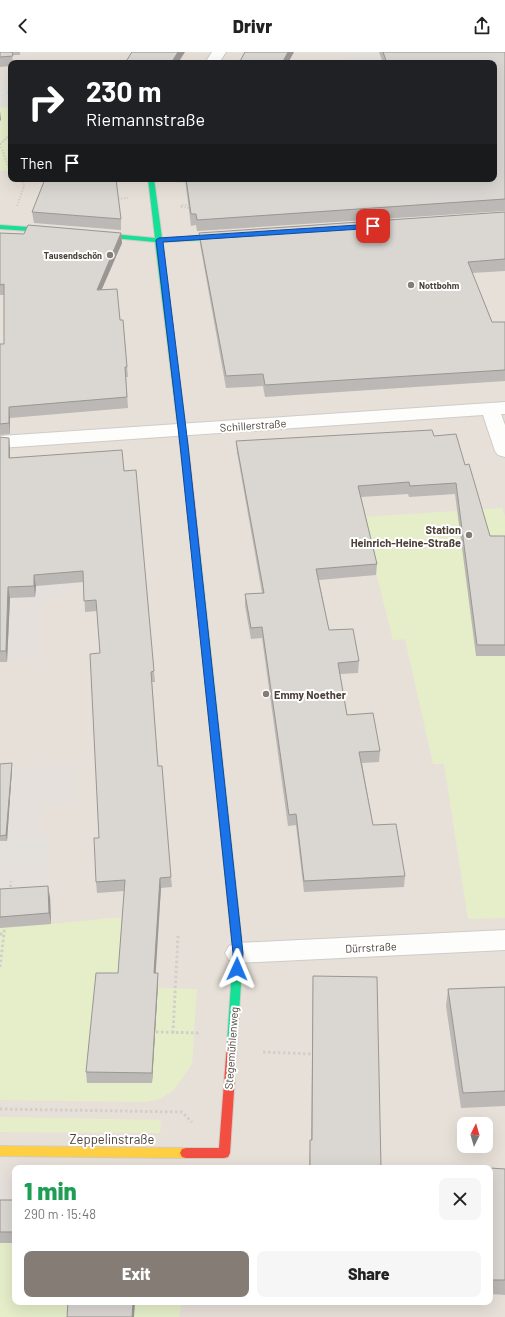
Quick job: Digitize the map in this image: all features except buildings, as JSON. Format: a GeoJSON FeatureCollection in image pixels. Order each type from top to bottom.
{"type":"FeatureCollection","features":[{"type":"Feature","properties":{"kind":"street","name":"Stegemühlenweg"},"geometry":{"type":"LineString","coordinates":[[151,182],[183,430],[238,953],[224,1153]]}},
{"type":"Feature","properties":{"kind":"street"},"geometry":{"type":"LineString","coordinates":[[5,227],[68,232]]}},
{"type":"Feature","properties":{"kind":"street"},"geometry":{"type":"LineString","coordinates":[[84,233],[159,240],[240,236]]}},
{"type":"Feature","properties":{"kind":"street"},"geometry":{"type":"LineString","coordinates":[[497,409],[505,451]]}},
{"type":"Feature","properties":{"kind":"street","name":"Schillerstraße"},"geometry":{"type":"LineString","coordinates":[[0,442],[497,409]]}},
{"type":"Feature","properties":{"kind":"street","name":"Dürrstraße"},"geometry":{"type":"LineString","coordinates":[[238,953],[505,940]]}},
{"type":"Feature","properties":{"kind":"street","name":"Zeppelinstraße"},"geometry":{"type":"LineString","coordinates":[[0,1151],[224,1153]]}},
{"type":"Feature","properties":{"kind":"path"},"geometry":{"type":"LineString","coordinates":[[8,137],[0,144],[8,165]]}},
{"type":"Feature","properties":{"kind":"path"},"geometry":{"type":"LineString","coordinates":[[5,227],[24,186],[23,182]]}},
{"type":"Feature","properties":{"kind":"path"},"geometry":{"type":"LineString","coordinates":[[181,207],[182,209],[188,208]]}},
{"type":"Feature","properties":{"kind":"path"},"geometry":{"type":"LineString","coordinates":[[9,895],[11,881]]}},
{"type":"Feature","properties":{"kind":"path"},"geometry":{"type":"LineString","coordinates":[[0,967],[6,922]]}},
{"type":"Feature","properties":{"kind":"path"},"geometry":{"type":"LineString","coordinates":[[173,1033],[178,936]]}},
{"type":"Feature","properties":{"kind":"path"},"geometry":{"type":"LineString","coordinates":[[0,1110],[182,1112],[224,1153]]}},
{"type":"Feature","properties":{"kind":"shaded area"},"geometry":{"type":"Polygon","coordinates":[[[0,52],[505,52],[505,1317],[0,1317],[0,52]]]}},
{"type":"Feature","properties":{"kind":"shaded area"},"geometry":{"type":"Polygon","coordinates":[[[351,52],[480,52],[483,60],[347,60],[351,52]]]}},
{"type":"Feature","properties":{"kind":"shaded area"},"geometry":{"type":"Polygon","coordinates":[[[8,86],[8,105],[0,106],[0,87],[8,86]]]}},
{"type":"Feature","properties":{"kind":"shaded area"},"geometry":{"type":"Polygon","coordinates":[[[72,584],[72,592],[40,604],[41,660],[0,662],[0,588],[72,584]]]}},
{"type":"Feature","properties":{"kind":"shaded area"},"geometry":{"type":"Polygon","coordinates":[[[76,764],[78,804],[42,807],[43,837],[0,841],[0,769],[76,764]]]}},
{"type":"Feature","properties":{"kind":"shaded area"},"geometry":{"type":"Polygon","coordinates":[[[47,837],[48,859],[0,863],[0,841],[47,837]]]}},
{"type":"Feature","properties":{"kind":"shaded area"},"geometry":{"type":"Polygon","coordinates":[[[48,859],[51,924],[17,927],[0,894],[0,863],[48,859]]]}},
{"type":"Feature","properties":{"kind":"shaded area"},"geometry":{"type":"Polygon","coordinates":[[[0,1178],[12,1179],[12,1243],[0,1243],[0,1178]]]}},
{"type":"Feature","properties":{"kind":"green space"},"geometry":{"type":"Polygon","coordinates":[[[8,107],[8,170],[0,171],[0,108],[8,107]]]}},
{"type":"Feature","properties":{"kind":"green space"},"geometry":{"type":"Polygon","coordinates":[[[502,508],[505,516],[505,918],[468,919],[444,764],[433,764],[405,639],[393,640],[362,517],[502,508]]]}},
{"type":"Feature","properties":{"kind":"green space"},"geometry":{"type":"Polygon","coordinates":[[[0,894],[18,927],[124,917],[119,983],[158,984],[158,988],[197,989],[192,1064],[174,1090],[160,1099],[145,1102],[0,1100],[0,894]]]}},
{"type":"Feature","properties":{"kind":"green space"},"geometry":{"type":"Polygon","coordinates":[[[0,1117],[161,1120],[160,1133],[0,1132],[0,1117]]]}},
{"type":"Feature","properties":{"kind":"green space"},"geometry":{"type":"Polygon","coordinates":[[[0,1243],[12,1243],[12,1305],[181,1305],[179,1317],[0,1317],[0,1243]]]}},
{"type":"Feature","properties":{"kind":"traffic: fast"},"geometry":{"type":"LineString","coordinates":[[151,182],[186,462]]}},
{"type":"Feature","properties":{"kind":"traffic: fast"},"geometry":{"type":"LineString","coordinates":[[0,227],[57,231]]}},
{"type":"Feature","properties":{"kind":"traffic: fast"},"geometry":{"type":"LineString","coordinates":[[91,234],[159,240],[230,237]]}},
{"type":"Feature","properties":{"kind":"traffic: fast"},"geometry":{"type":"LineString","coordinates":[[196,553],[238,953],[232,1044]]}},
{"type":"Feature","properties":{"kind":"traffic: slow"},"geometry":{"type":"LineString","coordinates":[[0,1151],[186,1153]]}},
{"type":"Feature","properties":{"kind":"traffic: jam"},"geometry":{"type":"LineString","coordinates":[[186,462],[196,553]]}},
{"type":"Feature","properties":{"kind":"traffic: jam"},"geometry":{"type":"LineString","coordinates":[[186,1153],[224,1153],[232,1044]]}},
{"type":"Feature","properties":{"kind":"place","name":"Tausendschön"},"geometry":{"type":"Point","coordinates":[110,255]}},
{"type":"Feature","properties":{"kind":"place","name":"Nottbohm"},"geometry":{"type":"Point","coordinates":[411,285]}},
{"type":"Feature","properties":{"kind":"place","name":"Station Heinrich-Heine-Straße"},"geometry":{"type":"Point","coordinates":[469,535]}},
{"type":"Feature","properties":{"kind":"place","name":"Emmy Noether"},"geometry":{"type":"Point","coordinates":[266,694]}},
{"type":"Feature","properties":{"kind":"route"},"geometry":{"type":"LineString","coordinates":[[237,969],[238,953],[184,445],[159,240],[185,240],[373,226]]}}]}
